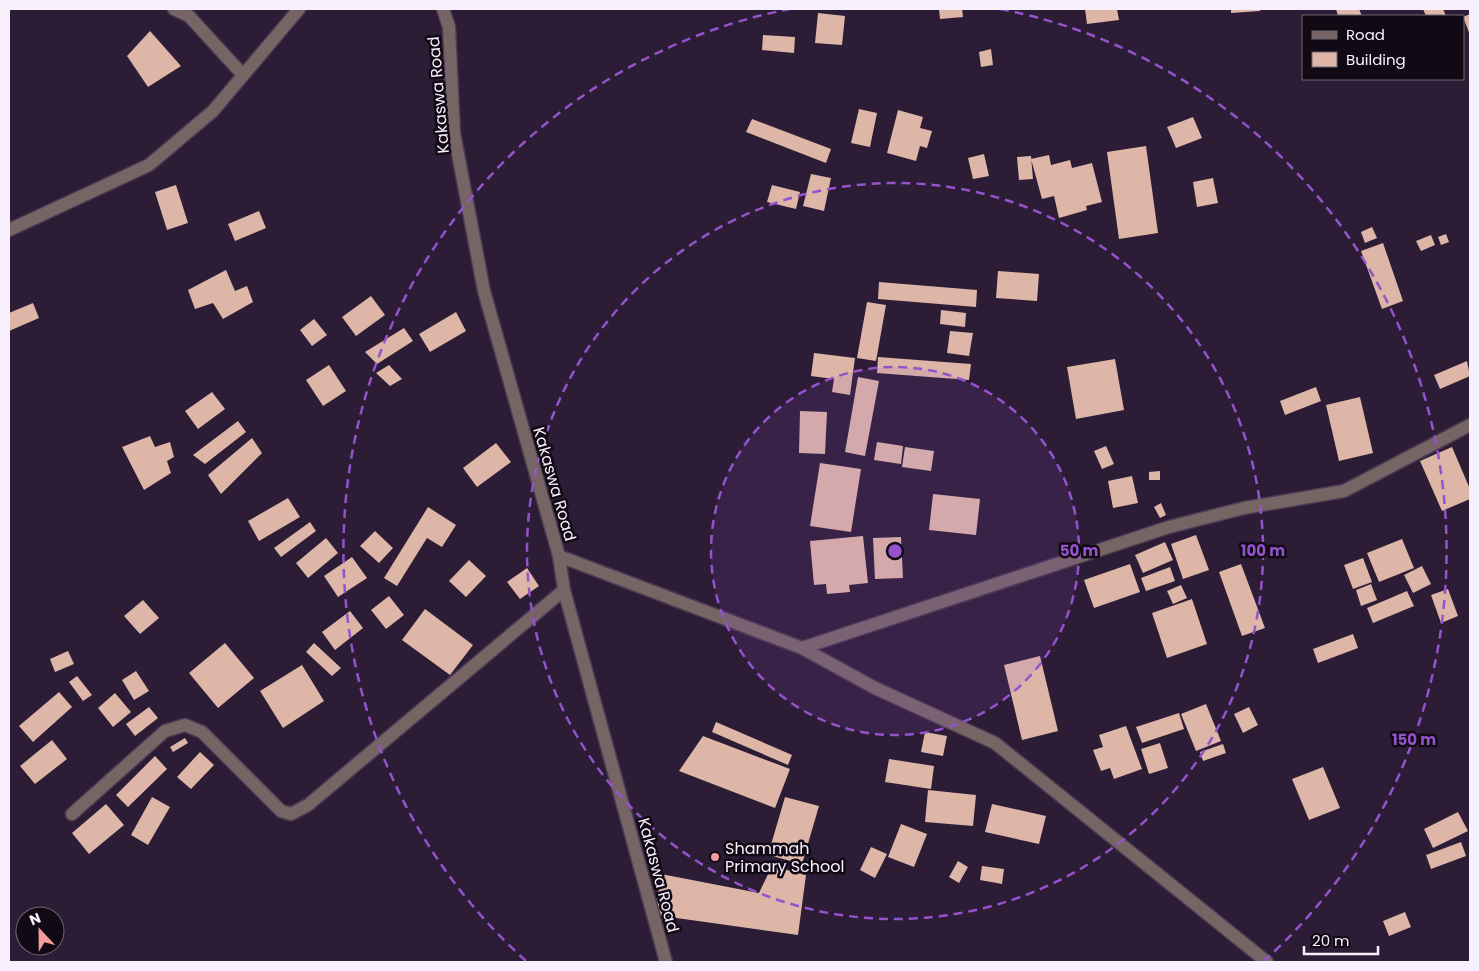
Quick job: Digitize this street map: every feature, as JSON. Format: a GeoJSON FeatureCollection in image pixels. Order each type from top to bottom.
{"type":"FeatureCollection","features":[{"type":"Feature","properties":{"kind":"street"},"geometry":{"type":"LineString","coordinates":[[174,9],[189,16],[243,75]]}},
{"type":"Feature","properties":{"kind":"street"},"geometry":{"type":"LineString","coordinates":[[9,230],[149,165],[213,111],[299,9]]}},
{"type":"Feature","properties":{"kind":"street","name":"Kakaswa Road"},"geometry":{"type":"LineString","coordinates":[[443,9],[448,27],[454,133],[484,291],[559,556],[564,590],[666,962]]}},
{"type":"Feature","properties":{"kind":"street"},"geometry":{"type":"LineString","coordinates":[[802,648],[1169,527],[1244,508],[1344,491],[1470,425]]}},
{"type":"Feature","properties":{"kind":"street"},"geometry":{"type":"LineString","coordinates":[[559,556],[802,648],[875,688],[995,743],[1267,962]]}},
{"type":"Feature","properties":{"kind":"street"},"geometry":{"type":"LineString","coordinates":[[72,814],[165,731],[185,725],[202,732],[281,811],[291,814],[308,805],[564,590]]}},
{"type":"Feature","properties":{"kind":"building"},"geometry":{"type":"Polygon","coordinates":[[[939,9],[962,9],[963,17],[940,19],[939,9]]]}},
{"type":"Feature","properties":{"kind":"building"},"geometry":{"type":"Polygon","coordinates":[[[1085,9],[1117,9],[1119,20],[1087,24],[1085,9]]]}},
{"type":"Feature","properties":{"kind":"building"},"geometry":{"type":"Polygon","coordinates":[[[1231,9],[1260,9],[1260,11],[1231,13],[1231,9]]]}},
{"type":"Feature","properties":{"kind":"building"},"geometry":{"type":"Polygon","coordinates":[[[1336,9],[1359,9],[1362,15],[1338,15],[1336,9]]]}},
{"type":"Feature","properties":{"kind":"building"},"geometry":{"type":"Polygon","coordinates":[[[1423,9],[1443,9],[1446,15],[1426,15],[1423,9]]]}},
{"type":"Feature","properties":{"kind":"building"},"geometry":{"type":"Polygon","coordinates":[[[818,13],[845,16],[842,45],[815,43],[818,13]]]}},
{"type":"Feature","properties":{"kind":"building"},"geometry":{"type":"Polygon","coordinates":[[[1470,14],[1470,35],[1464,20],[1464,17],[1470,14]]]}},
{"type":"Feature","properties":{"kind":"building"},"geometry":{"type":"Polygon","coordinates":[[[150,31],[181,66],[148,87],[127,56],[150,31]]]}},
{"type":"Feature","properties":{"kind":"building"},"geometry":{"type":"Polygon","coordinates":[[[763,35],[795,37],[794,53],[762,50],[763,35]]]}},
{"type":"Feature","properties":{"kind":"building"},"geometry":{"type":"Polygon","coordinates":[[[991,49],[993,65],[981,67],[979,52],[991,49]]]}},
{"type":"Feature","properties":{"kind":"building"},"geometry":{"type":"Polygon","coordinates":[[[859,109],[877,113],[870,147],[851,143],[859,109]]]}},
{"type":"Feature","properties":{"kind":"building"},"geometry":{"type":"Polygon","coordinates":[[[898,110],[923,117],[920,128],[932,131],[927,148],[920,146],[916,161],[887,153],[898,110]]]}},
{"type":"Feature","properties":{"kind":"building"},"geometry":{"type":"Polygon","coordinates":[[[1193,117],[1202,138],[1176,148],[1167,127],[1193,117]]]}},
{"type":"Feature","properties":{"kind":"building"},"geometry":{"type":"Polygon","coordinates":[[[752,119],[831,149],[826,163],[746,132],[752,119]]]}},
{"type":"Feature","properties":{"kind":"building"},"geometry":{"type":"Polygon","coordinates":[[[1146,146],[1158,233],[1119,239],[1107,152],[1146,146]]]}},
{"type":"Feature","properties":{"kind":"building"},"geometry":{"type":"Polygon","coordinates":[[[984,154],[989,176],[973,179],[968,158],[984,154]]]}},
{"type":"Feature","properties":{"kind":"building"},"geometry":{"type":"Polygon","coordinates":[[[1049,155],[1051,165],[1070,160],[1072,168],[1092,163],[1102,202],[1086,206],[1087,210],[1059,218],[1054,196],[1042,199],[1031,159],[1049,155]]]}},
{"type":"Feature","properties":{"kind":"building"},"geometry":{"type":"Polygon","coordinates":[[[1031,156],[1033,179],[1019,180],[1017,157],[1031,156]]]}},
{"type":"Feature","properties":{"kind":"building"},"geometry":{"type":"Polygon","coordinates":[[[811,174],[831,178],[824,211],[803,206],[811,174]]]}},
{"type":"Feature","properties":{"kind":"building"},"geometry":{"type":"Polygon","coordinates":[[[1213,178],[1218,203],[1197,207],[1193,182],[1213,178]]]}},
{"type":"Feature","properties":{"kind":"building"},"geometry":{"type":"Polygon","coordinates":[[[176,185],[188,223],[167,230],[155,192],[176,185]]]}},
{"type":"Feature","properties":{"kind":"building"},"geometry":{"type":"Polygon","coordinates":[[[772,185],[800,192],[796,209],[767,202],[772,185]]]}},
{"type":"Feature","properties":{"kind":"building"},"geometry":{"type":"Polygon","coordinates":[[[259,211],[266,228],[235,241],[228,224],[259,211]]]}},
{"type":"Feature","properties":{"kind":"building"},"geometry":{"type":"Polygon","coordinates":[[[1372,227],[1377,238],[1365,243],[1361,232],[1372,227]]]}},
{"type":"Feature","properties":{"kind":"building"},"geometry":{"type":"Polygon","coordinates":[[[1446,234],[1449,242],[1441,245],[1438,237],[1446,234]]]}},
{"type":"Feature","properties":{"kind":"building"},"geometry":{"type":"Polygon","coordinates":[[[1431,235],[1435,245],[1421,251],[1416,241],[1431,235]]]}},
{"type":"Feature","properties":{"kind":"building"},"geometry":{"type":"Polygon","coordinates":[[[1383,243],[1403,301],[1382,309],[1361,251],[1383,243]]]}},
{"type":"Feature","properties":{"kind":"building"},"geometry":{"type":"Polygon","coordinates":[[[226,270],[235,291],[247,286],[253,302],[223,319],[213,303],[195,309],[188,290],[226,270]]]}},
{"type":"Feature","properties":{"kind":"building"},"geometry":{"type":"Polygon","coordinates":[[[998,271],[1039,274],[1037,301],[996,298],[998,271]]]}},
{"type":"Feature","properties":{"kind":"building"},"geometry":{"type":"Polygon","coordinates":[[[879,282],[977,290],[976,307],[878,299],[879,282]]]}},
{"type":"Feature","properties":{"kind":"building"},"geometry":{"type":"Polygon","coordinates":[[[371,296],[385,315],[356,336],[342,317],[371,296]]]}},
{"type":"Feature","properties":{"kind":"building"},"geometry":{"type":"Polygon","coordinates":[[[867,302],[886,305],[876,361],[857,358],[867,302]]]}},
{"type":"Feature","properties":{"kind":"building"},"geometry":{"type":"Polygon","coordinates":[[[33,303],[39,318],[9,331],[9,313],[33,303]]]}},
{"type":"Feature","properties":{"kind":"building"},"geometry":{"type":"Polygon","coordinates":[[[941,310],[966,313],[965,327],[940,324],[941,310]]]}},
{"type":"Feature","properties":{"kind":"building"},"geometry":{"type":"Polygon","coordinates":[[[456,312],[466,331],[430,352],[419,334],[456,312]]]}},
{"type":"Feature","properties":{"kind":"building"},"geometry":{"type":"Polygon","coordinates":[[[314,319],[327,335],[312,346],[300,330],[314,319]]]}},
{"type":"Feature","properties":{"kind":"building"},"geometry":{"type":"Polygon","coordinates":[[[404,328],[413,341],[377,364],[365,352],[404,328]]]}},
{"type":"Feature","properties":{"kind":"building"},"geometry":{"type":"Polygon","coordinates":[[[950,331],[973,333],[969,356],[947,353],[950,331]]]}},
{"type":"Feature","properties":{"kind":"building"},"geometry":{"type":"Polygon","coordinates":[[[814,353],[855,358],[850,395],[832,392],[834,379],[811,376],[814,353]]]}},
{"type":"Feature","properties":{"kind":"building"},"geometry":{"type":"Polygon","coordinates":[[[878,357],[971,364],[969,380],[877,373],[878,357]]]}},
{"type":"Feature","properties":{"kind":"building"},"geometry":{"type":"Polygon","coordinates":[[[1115,359],[1124,410],[1076,419],[1067,367],[1115,359]]]}},
{"type":"Feature","properties":{"kind":"building"},"geometry":{"type":"Polygon","coordinates":[[[1467,361],[1470,376],[1440,389],[1434,375],[1467,361]]]}},
{"type":"Feature","properties":{"kind":"building"},"geometry":{"type":"Polygon","coordinates":[[[329,365],[346,391],[323,406],[306,380],[329,365]]]}},
{"type":"Feature","properties":{"kind":"building"},"geometry":{"type":"Polygon","coordinates":[[[389,365],[402,379],[390,386],[376,373],[389,365]]]}},
{"type":"Feature","properties":{"kind":"building"},"geometry":{"type":"Polygon","coordinates":[[[858,377],[879,381],[865,456],[845,452],[858,377]]]}},
{"type":"Feature","properties":{"kind":"building"},"geometry":{"type":"Polygon","coordinates":[[[1316,387],[1321,401],[1285,415],[1280,401],[1316,387]]]}},
{"type":"Feature","properties":{"kind":"building"},"geometry":{"type":"Polygon","coordinates":[[[212,392],[225,409],[198,429],[185,411],[212,392]]]}},
{"type":"Feature","properties":{"kind":"building"},"geometry":{"type":"Polygon","coordinates":[[[1360,397],[1373,453],[1339,461],[1326,405],[1360,397]]]}},
{"type":"Feature","properties":{"kind":"building"},"geometry":{"type":"Polygon","coordinates":[[[800,411],[827,412],[825,454],[799,453],[800,411]]]}},
{"type":"Feature","properties":{"kind":"building"},"geometry":{"type":"Polygon","coordinates":[[[238,421],[246,432],[205,464],[193,455],[238,421]]]}},
{"type":"Feature","properties":{"kind":"building"},"geometry":{"type":"Polygon","coordinates":[[[150,436],[155,447],[170,442],[174,457],[167,461],[171,473],[144,490],[122,447],[150,436]]]}},
{"type":"Feature","properties":{"kind":"building"},"geometry":{"type":"Polygon","coordinates":[[[252,438],[262,453],[221,494],[208,475],[252,438]]]}},
{"type":"Feature","properties":{"kind":"building"},"geometry":{"type":"Polygon","coordinates":[[[877,442],[903,446],[901,464],[874,460],[877,442]]]}},
{"type":"Feature","properties":{"kind":"building"},"geometry":{"type":"Polygon","coordinates":[[[496,443],[511,462],[477,487],[463,468],[496,443]]]}},
{"type":"Feature","properties":{"kind":"building"},"geometry":{"type":"Polygon","coordinates":[[[1106,446],[1114,464],[1102,469],[1094,451],[1106,446]]]}},
{"type":"Feature","properties":{"kind":"building"},"geometry":{"type":"Polygon","coordinates":[[[905,447],[934,451],[931,471],[902,467],[905,447]]]}},
{"type":"Feature","properties":{"kind":"building"},"geometry":{"type":"Polygon","coordinates":[[[1452,447],[1470,489],[1470,499],[1442,511],[1420,461],[1452,447]]]}},
{"type":"Feature","properties":{"kind":"building"},"geometry":{"type":"Polygon","coordinates":[[[820,463],[861,469],[851,532],[810,526],[820,463]]]}},
{"type":"Feature","properties":{"kind":"building"},"geometry":{"type":"Polygon","coordinates":[[[1160,471],[1160,480],[1149,480],[1149,472],[1160,471]]]}},
{"type":"Feature","properties":{"kind":"building"},"geometry":{"type":"Polygon","coordinates":[[[1132,476],[1138,503],[1113,508],[1108,481],[1132,476]]]}},
{"type":"Feature","properties":{"kind":"building"},"geometry":{"type":"Polygon","coordinates":[[[933,494],[980,499],[976,535],[929,530],[933,494]]]}},
{"type":"Feature","properties":{"kind":"building"},"geometry":{"type":"Polygon","coordinates":[[[288,498],[300,517],[259,541],[248,521],[288,498]]]}},
{"type":"Feature","properties":{"kind":"building"},"geometry":{"type":"Polygon","coordinates":[[[1161,503],[1166,515],[1160,518],[1154,507],[1161,503]]]}},
{"type":"Feature","properties":{"kind":"building"},"geometry":{"type":"Polygon","coordinates":[[[428,507],[456,525],[442,547],[427,538],[397,586],[384,578],[428,507]]]}},
{"type":"Feature","properties":{"kind":"building"},"geometry":{"type":"Polygon","coordinates":[[[310,522],[316,531],[281,557],[274,548],[310,522]]]}},
{"type":"Feature","properties":{"kind":"building"},"geometry":{"type":"Polygon","coordinates":[[[375,531],[393,548],[379,563],[360,546],[375,531]]]}},
{"type":"Feature","properties":{"kind":"building"},"geometry":{"type":"Polygon","coordinates":[[[1196,535],[1209,570],[1183,579],[1171,544],[1196,535]]]}},
{"type":"Feature","properties":{"kind":"building"},"geometry":{"type":"Polygon","coordinates":[[[863,536],[868,583],[849,585],[850,592],[827,594],[826,584],[814,585],[810,541],[863,536]]]}},
{"type":"Feature","properties":{"kind":"building"},"geometry":{"type":"Polygon","coordinates":[[[901,537],[903,578],[875,579],[873,538],[901,537]]]}},
{"type":"Feature","properties":{"kind":"building"},"geometry":{"type":"Polygon","coordinates":[[[326,538],[338,553],[308,578],[296,563],[326,538]]]}},
{"type":"Feature","properties":{"kind":"building"},"geometry":{"type":"Polygon","coordinates":[[[1402,539],[1414,568],[1379,582],[1367,553],[1402,539]]]}},
{"type":"Feature","properties":{"kind":"building"},"geometry":{"type":"Polygon","coordinates":[[[1165,542],[1173,560],[1143,573],[1135,555],[1165,542]]]}},
{"type":"Feature","properties":{"kind":"building"},"geometry":{"type":"Polygon","coordinates":[[[352,557],[367,578],[338,597],[324,576],[352,557]]]}},
{"type":"Feature","properties":{"kind":"building"},"geometry":{"type":"Polygon","coordinates":[[[1363,558],[1372,582],[1353,589],[1344,565],[1363,558]]]}},
{"type":"Feature","properties":{"kind":"building"},"geometry":{"type":"Polygon","coordinates":[[[469,560],[486,576],[466,597],[449,581],[469,560]]]}},
{"type":"Feature","properties":{"kind":"building"},"geometry":{"type":"Polygon","coordinates":[[[1130,564],[1140,592],[1094,608],[1084,580],[1130,564]]]}},
{"type":"Feature","properties":{"kind":"building"},"geometry":{"type":"Polygon","coordinates":[[[1241,564],[1265,628],[1242,636],[1219,572],[1241,564]]]}},
{"type":"Feature","properties":{"kind":"building"},"geometry":{"type":"Polygon","coordinates":[[[1422,566],[1431,584],[1413,593],[1404,575],[1422,566]]]}},
{"type":"Feature","properties":{"kind":"building"},"geometry":{"type":"Polygon","coordinates":[[[1170,567],[1175,581],[1146,591],[1141,578],[1170,567]]]}},
{"type":"Feature","properties":{"kind":"building"},"geometry":{"type":"Polygon","coordinates":[[[527,568],[539,586],[520,599],[507,582],[527,568]]]}},
{"type":"Feature","properties":{"kind":"building"},"geometry":{"type":"Polygon","coordinates":[[[1371,584],[1377,600],[1361,606],[1356,590],[1371,584]]]}},
{"type":"Feature","properties":{"kind":"building"},"geometry":{"type":"Polygon","coordinates":[[[1181,585],[1187,598],[1173,604],[1167,591],[1181,585]]]}},
{"type":"Feature","properties":{"kind":"building"},"geometry":{"type":"Polygon","coordinates":[[[1448,589],[1458,616],[1441,623],[1431,595],[1448,589]]]}},
{"type":"Feature","properties":{"kind":"building"},"geometry":{"type":"Polygon","coordinates":[[[1407,591],[1414,606],[1373,623],[1367,608],[1407,591]]]}},
{"type":"Feature","properties":{"kind":"building"},"geometry":{"type":"Polygon","coordinates":[[[389,596],[404,615],[386,629],[371,610],[389,596]]]}},
{"type":"Feature","properties":{"kind":"building"},"geometry":{"type":"Polygon","coordinates":[[[1192,599],[1207,644],[1167,658],[1152,613],[1192,599]]]}},
{"type":"Feature","properties":{"kind":"building"},"geometry":{"type":"Polygon","coordinates":[[[143,600],[159,618],[140,634],[124,616],[143,600]]]}},
{"type":"Feature","properties":{"kind":"building"},"geometry":{"type":"Polygon","coordinates":[[[425,609],[473,645],[450,675],[402,640],[425,609]]]}},
{"type":"Feature","properties":{"kind":"building"},"geometry":{"type":"Polygon","coordinates":[[[350,611],[363,628],[335,650],[322,632],[350,611]]]}},
{"type":"Feature","properties":{"kind":"building"},"geometry":{"type":"Polygon","coordinates":[[[1353,634],[1358,648],[1318,663],[1313,649],[1353,634]]]}},
{"type":"Feature","properties":{"kind":"building"},"geometry":{"type":"Polygon","coordinates":[[[225,643],[254,678],[218,708],[189,673],[225,643]]]}},
{"type":"Feature","properties":{"kind":"building"},"geometry":{"type":"Polygon","coordinates":[[[314,643],[341,668],[332,676],[306,652],[314,643]]]}},
{"type":"Feature","properties":{"kind":"building"},"geometry":{"type":"Polygon","coordinates":[[[68,651],[74,664],[55,672],[50,659],[68,651]]]}},
{"type":"Feature","properties":{"kind":"building"},"geometry":{"type":"Polygon","coordinates":[[[1040,656],[1058,731],[1022,740],[1004,665],[1040,656]]]}},
{"type":"Feature","properties":{"kind":"building"},"geometry":{"type":"Polygon","coordinates":[[[302,665],[324,701],[283,728],[260,691],[302,665]]]}},
{"type":"Feature","properties":{"kind":"building"},"geometry":{"type":"Polygon","coordinates":[[[136,671],[149,691],[134,700],[122,680],[136,671]]]}},
{"type":"Feature","properties":{"kind":"building"},"geometry":{"type":"Polygon","coordinates":[[[77,676],[92,695],[83,701],[69,682],[77,676]]]}},
{"type":"Feature","properties":{"kind":"building"},"geometry":{"type":"Polygon","coordinates":[[[59,692],[72,707],[33,742],[19,726],[59,692]]]}},
{"type":"Feature","properties":{"kind":"building"},"geometry":{"type":"Polygon","coordinates":[[[115,693],[131,712],[113,727],[98,708],[115,693]]]}},
{"type":"Feature","properties":{"kind":"building"},"geometry":{"type":"Polygon","coordinates":[[[1206,704],[1221,741],[1196,751],[1181,714],[1206,704]]]}},
{"type":"Feature","properties":{"kind":"building"},"geometry":{"type":"Polygon","coordinates":[[[149,707],[158,718],[135,736],[126,724],[149,707]]]}},
{"type":"Feature","properties":{"kind":"building"},"geometry":{"type":"Polygon","coordinates":[[[1249,707],[1258,725],[1243,733],[1234,714],[1249,707]]]}},
{"type":"Feature","properties":{"kind":"building"},"geometry":{"type":"Polygon","coordinates":[[[1179,713],[1184,729],[1142,743],[1136,727],[1179,713]]]}},
{"type":"Feature","properties":{"kind":"building"},"geometry":{"type":"Polygon","coordinates":[[[716,722],[792,755],[788,765],[712,732],[716,722]]]}},
{"type":"Feature","properties":{"kind":"building"},"geometry":{"type":"Polygon","coordinates":[[[1126,726],[1142,769],[1114,779],[1110,768],[1101,771],[1093,750],[1103,747],[1099,735],[1126,726]]]}},
{"type":"Feature","properties":{"kind":"building"},"geometry":{"type":"Polygon","coordinates":[[[925,732],[947,736],[943,756],[921,752],[925,732]]]}},
{"type":"Feature","properties":{"kind":"building"},"geometry":{"type":"Polygon","coordinates":[[[703,736],[790,769],[775,808],[679,771],[703,736]]]}},
{"type":"Feature","properties":{"kind":"building"},"geometry":{"type":"Polygon","coordinates":[[[185,738],[188,743],[173,752],[170,747],[185,738]]]}},
{"type":"Feature","properties":{"kind":"building"},"geometry":{"type":"Polygon","coordinates":[[[52,740],[67,759],[35,784],[20,766],[52,740]]]}},
{"type":"Feature","properties":{"kind":"building"},"geometry":{"type":"Polygon","coordinates":[[[1160,743],[1168,768],[1149,774],[1141,749],[1160,743]]]}},
{"type":"Feature","properties":{"kind":"building"},"geometry":{"type":"Polygon","coordinates":[[[1223,744],[1226,753],[1203,761],[1200,752],[1223,744]]]}},
{"type":"Feature","properties":{"kind":"building"},"geometry":{"type":"Polygon","coordinates":[[[200,752],[214,765],[191,789],[177,777],[200,752]]]}},
{"type":"Feature","properties":{"kind":"building"},"geometry":{"type":"Polygon","coordinates":[[[155,756],[167,769],[128,807],[116,795],[155,756]]]}},
{"type":"Feature","properties":{"kind":"building"},"geometry":{"type":"Polygon","coordinates":[[[889,759],[934,766],[931,789],[885,782],[889,759]]]}},
{"type":"Feature","properties":{"kind":"building"},"geometry":{"type":"Polygon","coordinates":[[[1323,767],[1340,808],[1309,820],[1292,779],[1323,767]]]}},
{"type":"Feature","properties":{"kind":"building"},"geometry":{"type":"Polygon","coordinates":[[[928,790],[976,795],[973,826],[925,822],[928,790]]]}},
{"type":"Feature","properties":{"kind":"building"},"geometry":{"type":"Polygon","coordinates":[[[152,797],[170,807],[148,845],[131,835],[152,797]]]}},
{"type":"Feature","properties":{"kind":"building"},"geometry":{"type":"Polygon","coordinates":[[[785,797],[819,806],[802,864],[768,855],[785,797]]]}},
{"type":"Feature","properties":{"kind":"building"},"geometry":{"type":"Polygon","coordinates":[[[106,804],[124,825],[89,854],[72,833],[106,804]]]}},
{"type":"Feature","properties":{"kind":"building"},"geometry":{"type":"Polygon","coordinates":[[[992,804],[1046,816],[1039,844],[985,832],[992,804]]]}},
{"type":"Feature","properties":{"kind":"building"},"geometry":{"type":"Polygon","coordinates":[[[1458,812],[1468,831],[1433,848],[1424,829],[1458,812]]]}},
{"type":"Feature","properties":{"kind":"building"},"geometry":{"type":"Polygon","coordinates":[[[901,824],[927,834],[914,867],[888,857],[901,824]]]}},
{"type":"Feature","properties":{"kind":"building"},"geometry":{"type":"Polygon","coordinates":[[[1461,842],[1466,856],[1431,869],[1426,855],[1461,842]]]}},
{"type":"Feature","properties":{"kind":"building"},"geometry":{"type":"Polygon","coordinates":[[[871,847],[887,854],[875,878],[860,870],[871,847]]]}},
{"type":"Feature","properties":{"kind":"building"},"geometry":{"type":"Polygon","coordinates":[[[958,861],[968,867],[959,883],[949,877],[958,861]]]}},
{"type":"Feature","properties":{"kind":"building"},"geometry":{"type":"Polygon","coordinates":[[[772,866],[806,875],[798,935],[655,915],[661,874],[759,893],[772,866]]]}},
{"type":"Feature","properties":{"kind":"building"},"geometry":{"type":"Polygon","coordinates":[[[982,866],[1004,869],[1002,884],[980,880],[982,866]]]}},
{"type":"Feature","properties":{"kind":"building"},"geometry":{"type":"Polygon","coordinates":[[[1405,912],[1411,927],[1389,936],[1383,921],[1405,912]]]}},
{"type":"Feature","properties":{"kind":"place","name":"Shammah Primary School"},"geometry":{"type":"Point","coordinates":[715,857]}}]}
